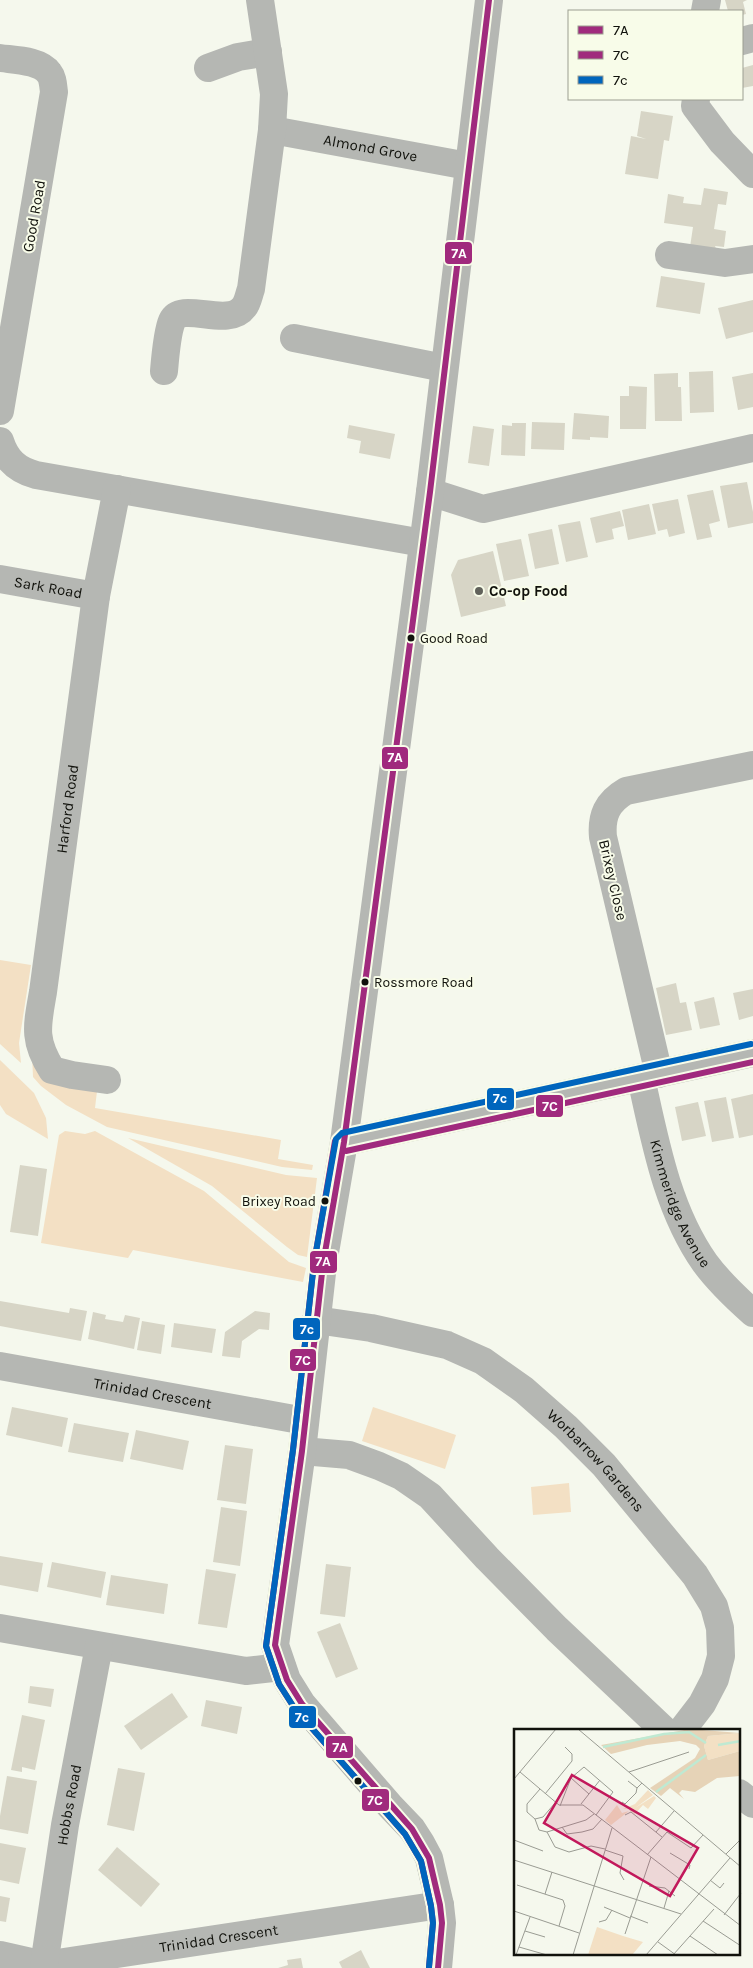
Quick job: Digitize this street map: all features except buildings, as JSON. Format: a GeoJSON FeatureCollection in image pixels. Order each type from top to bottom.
{"type":"FeatureCollection","features":[{"type":"Feature","properties":{"kind":"street"},"geometry":{"type":"LineString","coordinates":[[164,371],[172,320],[178,314],[185,312],[222,316],[234,314],[244,307],[251,289],[272,130],[274,94],[260,0]]}},
{"type":"Feature","properties":{"kind":"street"},"geometry":{"type":"LineString","coordinates":[[438,1968],[442,1923],[440,1906],[428,1858],[412,1829],[302,1704],[282,1668],[275,1645],[302,1452],[323,1264],[344,1142],[430,492],[489,0]]}},
{"type":"Feature","properties":{"kind":"street"},"geometry":{"type":"LineString","coordinates":[[208,68],[238,56],[268,52]]}},
{"type":"Feature","properties":{"kind":"street","name":"Good Road"},"geometry":{"type":"LineString","coordinates":[[0,58],[34,64],[45,69],[50,74],[54,92],[0,411]]}},
{"type":"Feature","properties":{"kind":"street"},"geometry":{"type":"LineString","coordinates":[[696,100],[695,106],[722,142],[753,174]]}},
{"type":"Feature","properties":{"kind":"street","name":"Almond Grove"},"geometry":{"type":"LineString","coordinates":[[272,130],[468,166]]}},
{"type":"Feature","properties":{"kind":"street"},"geometry":{"type":"LineString","coordinates":[[669,255],[725,263],[753,259]]}},
{"type":"Feature","properties":{"kind":"street"},"geometry":{"type":"LineString","coordinates":[[294,338],[444,368]]}},
{"type":"Feature","properties":{"kind":"street"},"geometry":{"type":"LineString","coordinates":[[0,441],[9,460],[24,471],[423,543]]}},
{"type":"Feature","properties":{"kind":"street"},"geometry":{"type":"LineString","coordinates":[[430,492],[483,509],[753,448]]}},
{"type":"Feature","properties":{"kind":"street","name":"Harford Road"},"geometry":{"type":"LineString","coordinates":[[107,1080],[52,1070],[42,1054],[37,1026],[96,596],[116,489]]}},
{"type":"Feature","properties":{"kind":"street","name":"Sark Road"},"geometry":{"type":"LineString","coordinates":[[0,579],[96,596]]}},
{"type":"Feature","properties":{"kind":"street","name":"Brixey Close"},"geometry":{"type":"LineString","coordinates":[[650,1076],[603,837],[604,815],[609,805],[617,796],[626,791],[753,765]]}},
{"type":"Feature","properties":{"kind":"street"},"geometry":{"type":"LineString","coordinates":[[344,1142],[753,1053]]}},
{"type":"Feature","properties":{"kind":"street","name":"Kimmeridge Avenue"},"geometry":{"type":"LineString","coordinates":[[650,1076],[661,1166],[680,1218],[705,1263],[736,1298],[753,1313]]}},
{"type":"Feature","properties":{"kind":"street","name":"Worbarrow Gardens"},"geometry":{"type":"LineString","coordinates":[[316,1320],[371,1328],[447,1344],[483,1361],[524,1390],[566,1427],[604,1465],[695,1575],[714,1606],[720,1628],[721,1656],[715,1679],[702,1704],[683,1729]]}},
{"type":"Feature","properties":{"kind":"street","name":"Trinidad Crescent"},"geometry":{"type":"LineString","coordinates":[[0,1366],[305,1421]]}},
{"type":"Feature","properties":{"kind":"street"},"geometry":{"type":"LineString","coordinates":[[302,1452],[349,1455],[401,1476],[430,1496],[487,1558],[557,1629],[663,1729]]}},
{"type":"Feature","properties":{"kind":"street"},"geometry":{"type":"LineString","coordinates":[[0,1628],[246,1671],[282,1668]]}},
{"type":"Feature","properties":{"kind":"street","name":"Hobbs Road"},"geometry":{"type":"LineString","coordinates":[[44,1965],[65,1825],[99,1646]]}},
{"type":"Feature","properties":{"kind":"street"},"geometry":{"type":"LineString","coordinates":[[740,1794],[753,1804]]}},
{"type":"Feature","properties":{"kind":"street","name":"Trinidad Crescent"},"geometry":{"type":"LineString","coordinates":[[0,1955],[44,1965],[440,1906]]}},
{"type":"Feature","properties":{"kind":"shaded area"},"geometry":{"type":"Polygon","coordinates":[[[0,960],[31,965],[19,1043],[21,1063],[0,1044],[0,960]]]}},
{"type":"Feature","properties":{"kind":"shaded area"},"geometry":{"type":"Polygon","coordinates":[[[32,1054],[98,1083],[95,1108],[281,1140],[278,1159],[313,1165],[312,1170],[282,1167],[107,1127],[66,1105],[41,1086],[33,1077],[32,1054]]]}},
{"type":"Feature","properties":{"kind":"shaded area"},"geometry":{"type":"Polygon","coordinates":[[[0,1060],[34,1093],[46,1118],[48,1139],[6,1114],[0,1105],[0,1060]]]}},
{"type":"Feature","properties":{"kind":"shaded area"},"geometry":{"type":"Polygon","coordinates":[[[65,1131],[85,1134],[95,1131],[204,1191],[289,1262],[306,1268],[303,1282],[133,1250],[128,1258],[41,1243],[59,1135],[65,1131]]]}},
{"type":"Feature","properties":{"kind":"shaded area"},"geometry":{"type":"Polygon","coordinates":[[[128,1138],[286,1175],[317,1178],[307,1257],[298,1255],[287,1247],[212,1186],[128,1138]]]}},
{"type":"Feature","properties":{"kind":"shaded area"},"geometry":{"type":"Polygon","coordinates":[[[373,1407],[456,1435],[445,1469],[362,1441],[373,1407]]]}},
{"type":"Feature","properties":{"kind":"shaded area"},"geometry":{"type":"Polygon","coordinates":[[[569,1483],[571,1512],[533,1515],[531,1487],[569,1483]]]}},
{"type":"Feature","properties":{"kind":"transit line","name":"7A"},"geometry":{"type":"LineString","coordinates":[[438,1968],[442,1923],[440,1905],[429,1858],[412,1829],[302,1704],[287,1680],[275,1645],[302,1451],[323,1264],[344,1142],[430,492],[489,0]]}},
{"type":"Feature","properties":{"kind":"transit line","name":"7c"},"geometry":{"type":"LineString","coordinates":[[429,1967],[433,1923],[421,1861],[405,1834],[295,1709],[279,1684],[266,1646],[293,1450],[314,1263],[336,1139],[342,1133],[751,1044]]}},
{"type":"Feature","properties":{"kind":"transit line","name":"7C"},"geometry":{"type":"LineString","coordinates":[[346,1151],[753,1062]]}},
{"type":"Feature","properties":{"kind":"transit line","name":"7C"},"geometry":{"type":"LineString","coordinates":[[335,1141],[314,1263],[293,1450],[266,1646],[279,1684],[295,1709],[405,1834],[421,1861],[433,1923],[429,1967]]}},
{"type":"Feature","properties":{"kind":"place","name":"Co-op Food"},"geometry":{"type":"Point","coordinates":[479,591]}},
{"type":"Feature","properties":{"kind":"place","name":"Good Road"},"geometry":{"type":"Point","coordinates":[411,638]}},
{"type":"Feature","properties":{"kind":"place","name":"Rossmore Road"},"geometry":{"type":"Point","coordinates":[365,982]}},
{"type":"Feature","properties":{"kind":"place","name":"Brixey Road"},"geometry":{"type":"Point","coordinates":[325,1201]}}]}
